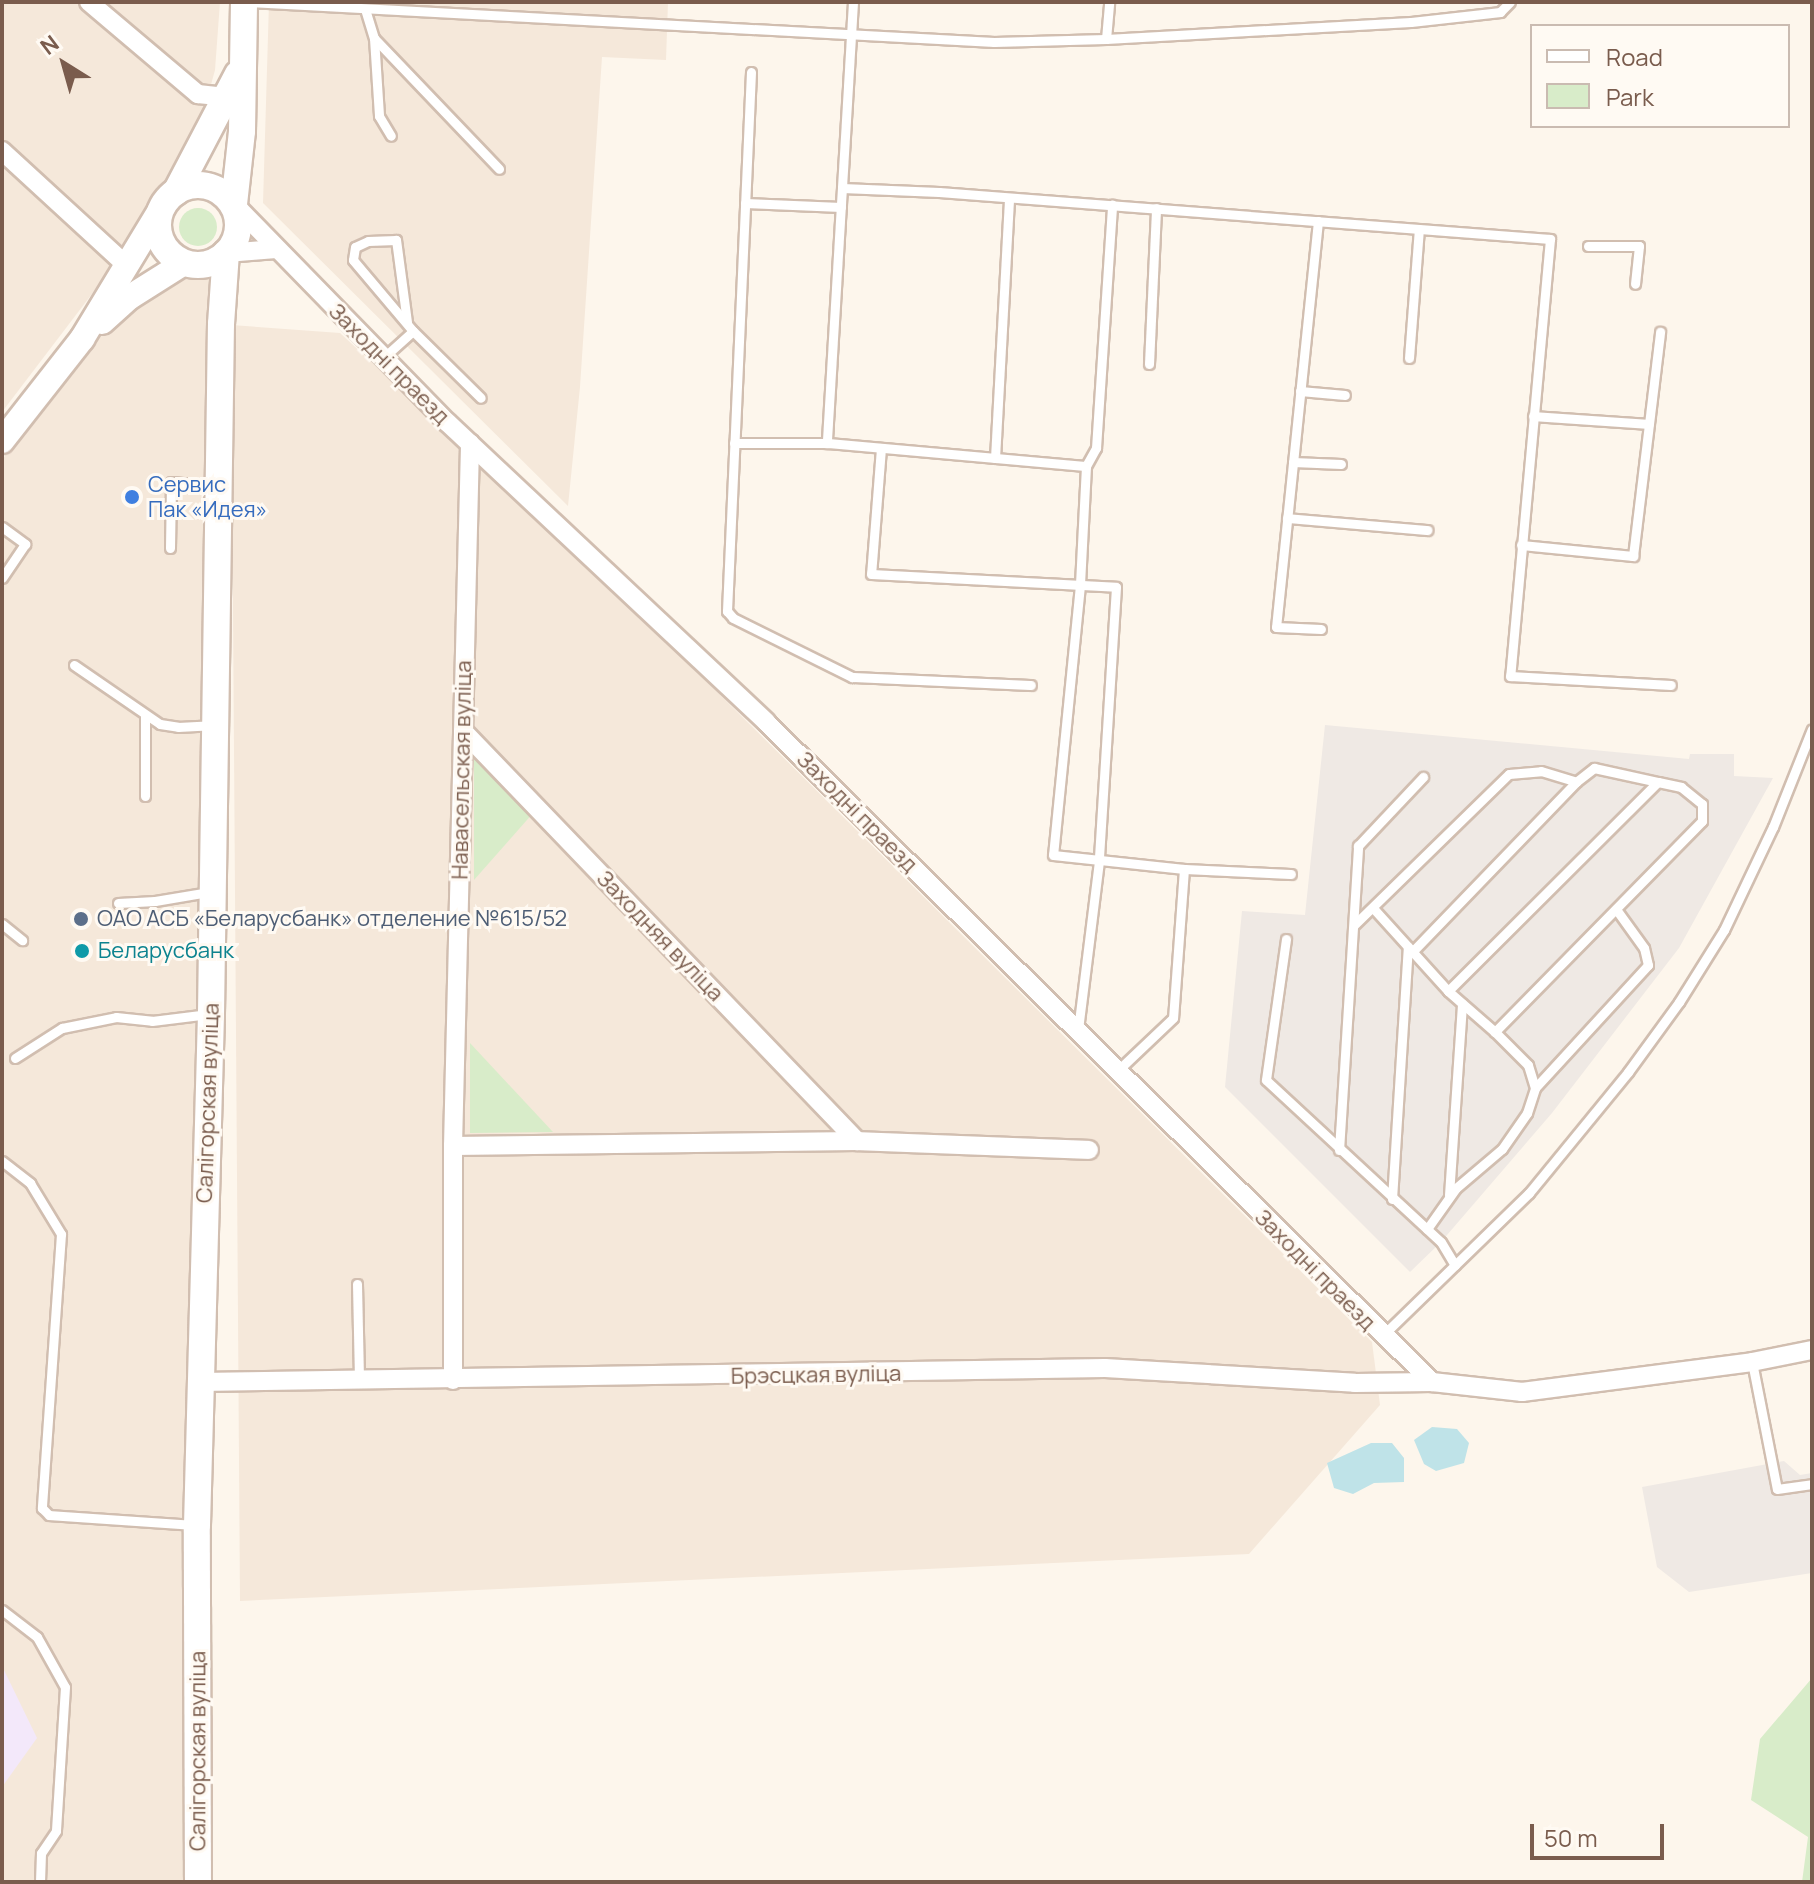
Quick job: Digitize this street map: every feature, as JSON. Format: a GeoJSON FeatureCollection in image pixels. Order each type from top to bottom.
{"type":"FeatureCollection","features":[{"type":"Feature","properties":{"kind":"main road"},"geometry":{"type":"LineString","coordinates":[[242,67],[169,198],[158,224],[162,243],[184,263],[206,264],[226,253],[237,233],[234,204],[242,131],[246,2]]}},
{"type":"Feature","properties":{"kind":"main road"},"geometry":{"type":"LineString","coordinates":[[169,198],[198,185],[210,187],[234,204]]}},
{"type":"Feature","properties":{"kind":"main road","name":"Салігорская вуліца"},"geometry":{"type":"LineString","coordinates":[[198,1882],[197,1525],[211,1013],[221,324],[226,253]]}},
{"type":"Feature","properties":{"kind":"main road","name":"Салігорская вуліца"},"geometry":{"type":"LineString","coordinates":[[184,263],[208,283],[221,324]]}},
{"type":"Feature","properties":{"kind":"street"},"geometry":{"type":"LineString","coordinates":[[89,2],[198,94],[228,97]]}},
{"type":"Feature","properties":{"kind":"street"},"geometry":{"type":"LineString","coordinates":[[2,151],[128,267]]}},
{"type":"Feature","properties":{"kind":"street"},"geometry":{"type":"LineString","coordinates":[[2,441],[82,339],[169,198]]}},
{"type":"Feature","properties":{"kind":"street","name":"Заходні праезд"},"geometry":{"type":"LineString","coordinates":[[234,204],[383,358],[766,722],[1382,1336],[1432,1382]]}},
{"type":"Feature","properties":{"kind":"street"},"geometry":{"type":"LineString","coordinates":[[226,253],[276,249]]}},
{"type":"Feature","properties":{"kind":"street"},"geometry":{"type":"LineString","coordinates":[[82,339],[130,297],[184,263]]}},
{"type":"Feature","properties":{"kind":"street","name":"Навасельская вуліца"},"geometry":{"type":"LineString","coordinates":[[453,1380],[453,1146],[470,443]]}},
{"type":"Feature","properties":{"kind":"street","name":"Заходняя вуліца"},"geometry":{"type":"LineString","coordinates":[[463,731],[857,1141]]}},
{"type":"Feature","properties":{"kind":"street"},"geometry":{"type":"LineString","coordinates":[[453,1146],[857,1141],[1089,1150]]}},
{"type":"Feature","properties":{"kind":"street","name":"Брэсцкая вуліца"},"geometry":{"type":"LineString","coordinates":[[200,1382],[1105,1368],[1355,1383],[1432,1382],[1522,1392],[1752,1362],[1812,1350]]}},
{"type":"Feature","properties":{"kind":"lane"},"geometry":{"type":"LineString","coordinates":[[246,2],[994,42],[1411,22],[1500,12],[1510,2]]}},
{"type":"Feature","properties":{"kind":"lane"},"geometry":{"type":"LineString","coordinates":[[827,443],[853,2]]}},
{"type":"Feature","properties":{"kind":"lane"},"geometry":{"type":"LineString","coordinates":[[1106,39],[1109,2]]}},
{"type":"Feature","properties":{"kind":"lane"},"geometry":{"type":"LineString","coordinates":[[365,9],[374,38],[379,116],[391,136]]}},
{"type":"Feature","properties":{"kind":"lane"},"geometry":{"type":"LineString","coordinates":[[374,38],[499,169]]}},
{"type":"Feature","properties":{"kind":"lane"},"geometry":{"type":"LineString","coordinates":[[751,72],[727,611],[733,618],[852,677],[1031,685]]}},
{"type":"Feature","properties":{"kind":"lane"},"geometry":{"type":"LineString","coordinates":[[842,188],[1156,208],[1550,239],[1510,676],[1671,685]]}},
{"type":"Feature","properties":{"kind":"lane"},"geometry":{"type":"LineString","coordinates":[[995,458],[1009,198]]}},
{"type":"Feature","properties":{"kind":"lane"},"geometry":{"type":"LineString","coordinates":[[745,203],[841,207]]}},
{"type":"Feature","properties":{"kind":"lane"},"geometry":{"type":"LineString","coordinates":[[1112,205],[1096,448],[1086,466],[1080,585],[1053,855],[1184,869],[1291,874]]}},
{"type":"Feature","properties":{"kind":"lane"},"geometry":{"type":"LineString","coordinates":[[1149,364],[1156,208]]}},
{"type":"Feature","properties":{"kind":"lane"},"geometry":{"type":"LineString","coordinates":[[1318,221],[1276,627],[1321,629]]}},
{"type":"Feature","properties":{"kind":"lane"},"geometry":{"type":"LineString","coordinates":[[1409,358],[1419,229]]}},
{"type":"Feature","properties":{"kind":"lane"},"geometry":{"type":"LineString","coordinates":[[383,358],[410,326],[396,240],[368,241],[355,247],[353,260],[410,326],[481,398]]}},
{"type":"Feature","properties":{"kind":"lane"},"geometry":{"type":"LineString","coordinates":[[1588,246],[1639,246],[1635,284]]}},
{"type":"Feature","properties":{"kind":"lane"},"geometry":{"type":"LineString","coordinates":[[1521,545],[1633,556],[1660,332]]}},
{"type":"Feature","properties":{"kind":"lane"},"geometry":{"type":"LineString","coordinates":[[1300,391],[1345,395]]}},
{"type":"Feature","properties":{"kind":"lane"},"geometry":{"type":"LineString","coordinates":[[1533,416],[1649,424]]}},
{"type":"Feature","properties":{"kind":"lane"},"geometry":{"type":"LineString","coordinates":[[734,443],[827,443],[1086,466]]}},
{"type":"Feature","properties":{"kind":"lane"},"geometry":{"type":"LineString","coordinates":[[881,448],[871,574],[1116,587],[1099,861],[1077,1033]]}},
{"type":"Feature","properties":{"kind":"lane"},"geometry":{"type":"LineString","coordinates":[[1293,462],[1341,464]]}},
{"type":"Feature","properties":{"kind":"lane"},"geometry":{"type":"LineString","coordinates":[[170,548],[171,482],[220,486]]}},
{"type":"Feature","properties":{"kind":"lane"},"geometry":{"type":"LineString","coordinates":[[1287,518],[1427,530]]}},
{"type":"Feature","properties":{"kind":"lane"},"geometry":{"type":"LineString","coordinates":[[2,527],[25,544],[2,578]]}},
{"type":"Feature","properties":{"kind":"lane"},"geometry":{"type":"LineString","coordinates":[[74,665],[145,715],[178,727],[215,725]]}},
{"type":"Feature","properties":{"kind":"lane"},"geometry":{"type":"LineString","coordinates":[[145,715],[145,796]]}},
{"type":"Feature","properties":{"kind":"lane"},"geometry":{"type":"LineString","coordinates":[[1382,1336],[1529,1193],[1628,1072],[1679,1002],[1724,930],[1749,879],[1812,729]]}},
{"type":"Feature","properties":{"kind":"lane"},"geometry":{"type":"LineString","coordinates":[[1392,1199],[1410,950],[1576,782],[1594,768],[1681,787],[1702,804],[1702,821],[1495,1032]]}},
{"type":"Feature","properties":{"kind":"lane"},"geometry":{"type":"LineString","coordinates":[[1354,925],[1509,774],[1541,771],[1576,782]]}},
{"type":"Feature","properties":{"kind":"lane"},"geometry":{"type":"LineString","coordinates":[[1339,1150],[1358,846],[1423,777]]}},
{"type":"Feature","properties":{"kind":"lane"},"geometry":{"type":"LineString","coordinates":[[1448,991],[1658,782]]}},
{"type":"Feature","properties":{"kind":"lane"},"geometry":{"type":"LineString","coordinates":[[1116,1072],[1173,1018],[1184,869]]}},
{"type":"Feature","properties":{"kind":"lane"},"geometry":{"type":"LineString","coordinates":[[118,903],[155,901],[212,891]]}},
{"type":"Feature","properties":{"kind":"lane"},"geometry":{"type":"LineString","coordinates":[[1373,908],[1448,991],[1528,1065],[1535,1088]]}},
{"type":"Feature","properties":{"kind":"lane"},"geometry":{"type":"LineString","coordinates":[[1427,1229],[1449,1198],[1502,1149],[1527,1113],[1535,1088],[1648,965],[1644,948],[1616,909]]}},
{"type":"Feature","properties":{"kind":"lane"},"geometry":{"type":"LineString","coordinates":[[2,924],[22,940]]}},
{"type":"Feature","properties":{"kind":"lane"},"geometry":{"type":"LineString","coordinates":[[1286,939],[1266,1080],[1441,1242],[1455,1265]]}},
{"type":"Feature","properties":{"kind":"lane"},"geometry":{"type":"LineString","coordinates":[[1449,1198],[1462,1003]]}},
{"type":"Feature","properties":{"kind":"lane"},"geometry":{"type":"LineString","coordinates":[[15,1058],[62,1028],[116,1017],[152,1021],[211,1013]]}},
{"type":"Feature","properties":{"kind":"lane"},"geometry":{"type":"LineString","coordinates":[[2,1161],[30,1183],[61,1234],[42,1508],[49,1515],[197,1525]]}},
{"type":"Feature","properties":{"kind":"lane"},"geometry":{"type":"LineString","coordinates":[[357,1284],[359,1378]]}},
{"type":"Feature","properties":{"kind":"lane"},"geometry":{"type":"LineString","coordinates":[[1752,1362],[1777,1489],[1812,1484]]}},
{"type":"Feature","properties":{"kind":"lane"},"geometry":{"type":"LineString","coordinates":[[2,1610],[37,1637],[65,1687],[56,1831],[41,1853],[40,1882]]}},
{"type":"Feature","properties":{"kind":"shaded area"},"geometry":{"type":"Polygon","coordinates":[[[2,2],[220,2],[215,70],[200,125],[149,219],[2,412],[2,2]]]}},
{"type":"Feature","properties":{"kind":"shaded area"},"geometry":{"type":"Polygon","coordinates":[[[269,2],[668,2],[666,60],[602,57],[580,387],[568,506],[263,203],[269,2]]]}},
{"type":"Feature","properties":{"kind":"shaded area"},"geometry":{"type":"Polygon","coordinates":[[[181,264],[207,274],[217,296],[199,1882],[2,1882],[2,460],[124,293],[181,264]]]}},
{"type":"Feature","properties":{"kind":"shaded area"},"geometry":{"type":"Polygon","coordinates":[[[231,325],[340,333],[540,516],[1372,1342],[1380,1405],[1249,1554],[240,1601],[231,325]]]}},
{"type":"Feature","properties":{"kind":"shaded area"},"geometry":{"type":"Polygon","coordinates":[[[1325,725],[1689,759],[1690,754],[1734,754],[1734,776],[1773,778],[1679,948],[1552,1113],[1441,1242],[1410,1272],[1225,1087],[1242,911],[1305,915],[1325,725]]]}},
{"type":"Feature","properties":{"kind":"shaded area"},"geometry":{"type":"Polygon","coordinates":[[[1784,1461],[1800,1475],[1812,1473],[1812,1573],[1689,1592],[1657,1567],[1642,1487],[1784,1461]]]}},
{"type":"Feature","properties":{"kind":"shaded area"},"geometry":{"type":"Polygon","coordinates":[[[2,1666],[37,1738],[2,1787],[2,1666]]]}},
{"type":"Feature","properties":{"kind":"green space"},"geometry":{"type":"Polygon","coordinates":[[[198,208],[211,214],[217,227],[211,240],[198,246],[185,240],[179,227],[185,214],[198,208]]]}},
{"type":"Feature","properties":{"kind":"green space"},"geometry":{"type":"Polygon","coordinates":[[[474,754],[534,812],[474,880],[474,754]]]}},
{"type":"Feature","properties":{"kind":"green space"},"geometry":{"type":"Polygon","coordinates":[[[470,1043],[553,1132],[470,1133],[470,1043]]]}},
{"type":"Feature","properties":{"kind":"green space"},"geometry":{"type":"Polygon","coordinates":[[[1812,1678],[1812,1882],[1802,1882],[1808,1837],[1751,1800],[1760,1739],[1812,1678]]]}},
{"type":"Feature","properties":{"kind":"water"},"geometry":{"type":"Polygon","coordinates":[[[1432,1427],[1457,1429],[1469,1443],[1464,1463],[1436,1471],[1424,1464],[1414,1440],[1432,1427]]]}},
{"type":"Feature","properties":{"kind":"water"},"geometry":{"type":"Polygon","coordinates":[[[1371,1443],[1392,1443],[1404,1458],[1404,1482],[1374,1483],[1353,1494],[1334,1488],[1327,1463],[1371,1443]]]}},
{"type":"Feature","properties":{"kind":"place","name":"Сервис Пак «Идея»"},"geometry":{"type":"Point","coordinates":[132,497]}},
{"type":"Feature","properties":{"kind":"place","name":"ОАО АСБ «Беларусбанк» отделение №615/52"},"geometry":{"type":"Point","coordinates":[81,919]}},
{"type":"Feature","properties":{"kind":"place","name":"Беларусбанк"},"geometry":{"type":"Point","coordinates":[82,951]}}]}
